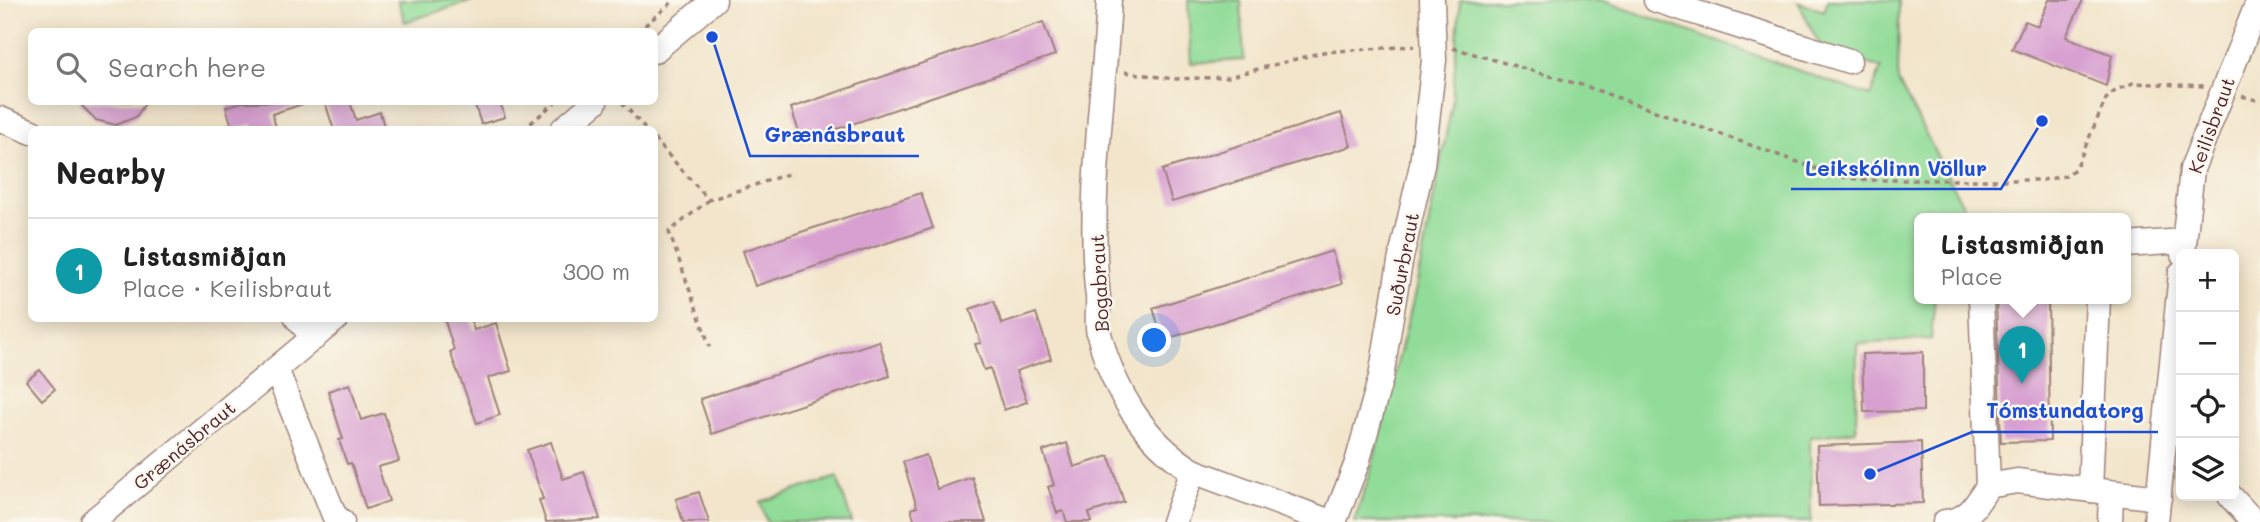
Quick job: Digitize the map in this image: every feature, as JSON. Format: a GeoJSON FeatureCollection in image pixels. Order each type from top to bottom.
{"type":"FeatureCollection","features":[{"type":"Feature","properties":{"kind":"street"},"geometry":{"type":"LineString","coordinates":[[658,48],[714,0]]}},
{"type":"Feature","properties":{"kind":"street","name":"Bogabraut"},"geometry":{"type":"LineString","coordinates":[[1109,0],[1099,131],[1094,269],[1098,331],[1112,376],[1129,411],[1180,463],[1193,471],[1332,522]]}},
{"type":"Feature","properties":{"kind":"street","name":"Suðurbraut"},"geometry":{"type":"LineString","coordinates":[[1332,522],[1357,463],[1381,377],[1400,262],[1422,165],[1434,47],[1432,0]]}},
{"type":"Feature","properties":{"kind":"street"},"geometry":{"type":"LineString","coordinates":[[1656,0],[1849,61]]}},
{"type":"Feature","properties":{"kind":"street","name":"Keilisbraut"},"geometry":{"type":"LineString","coordinates":[[2184,248],[2192,169],[2259,0]]}},
{"type":"Feature","properties":{"kind":"street"},"geometry":{"type":"LineString","coordinates":[[567,126],[591,105]]}},
{"type":"Feature","properties":{"kind":"street"},"geometry":{"type":"LineString","coordinates":[[0,119],[28,130]]}},
{"type":"Feature","properties":{"kind":"street"},"geometry":{"type":"LineString","coordinates":[[2131,244],[2184,248]]}},
{"type":"Feature","properties":{"kind":"street"},"geometry":{"type":"LineString","coordinates":[[1945,522],[1961,520],[1971,512],[1988,486],[1981,304]]}},
{"type":"Feature","properties":{"kind":"street"},"geometry":{"type":"LineString","coordinates":[[2098,304],[2100,491],[2110,522]]}},
{"type":"Feature","properties":{"kind":"street"},"geometry":{"type":"LineString","coordinates":[[1988,486],[2017,481],[2100,491],[2157,510],[2173,457],[2179,312]]}},
{"type":"Feature","properties":{"kind":"street"},"geometry":{"type":"LineString","coordinates":[[300,322],[314,338]]}},
{"type":"Feature","properties":{"kind":"street","name":"Grænásbraut"},"geometry":{"type":"LineString","coordinates":[[92,522],[332,322]]}},
{"type":"Feature","properties":{"kind":"street"},"geometry":{"type":"LineString","coordinates":[[276,369],[334,515],[342,522]]}},
{"type":"Feature","properties":{"kind":"street"},"geometry":{"type":"LineString","coordinates":[[1174,522],[1193,471]]}},
{"type":"Feature","properties":{"kind":"street"},"geometry":{"type":"LineString","coordinates":[[2236,501],[2251,515],[2254,522]]}},
{"type":"Feature","properties":{"kind":"path"},"geometry":{"type":"LineString","coordinates":[[643,28],[675,0]]}},
{"type":"Feature","properties":{"kind":"path"},"geometry":{"type":"LineString","coordinates":[[1105,69],[1174,79],[1228,77],[1323,52],[1448,47],[1586,86],[1837,176],[1862,180],[2043,180],[2065,176],[2076,168],[2106,99],[2116,90],[2133,83],[2169,82],[2223,91],[2260,101]]}},
{"type":"Feature","properties":{"kind":"path"},"geometry":{"type":"LineString","coordinates":[[528,126],[552,105]]}},
{"type":"Feature","properties":{"kind":"path"},"geometry":{"type":"LineString","coordinates":[[625,105],[643,126]]}},
{"type":"Feature","properties":{"kind":"path"},"geometry":{"type":"LineString","coordinates":[[658,143],[709,200]]}},
{"type":"Feature","properties":{"kind":"path"},"geometry":{"type":"LineString","coordinates":[[710,347],[669,232],[709,200],[791,173]]}},
{"type":"Feature","properties":{"kind":"green space"},"geometry":{"type":"Polygon","coordinates":[[[398,0],[475,0],[405,22],[398,0]]]}},
{"type":"Feature","properties":{"kind":"green space"},"geometry":{"type":"Polygon","coordinates":[[[1188,0],[1241,0],[1244,60],[1191,63],[1188,0]]]}},
{"type":"Feature","properties":{"kind":"green space"},"geometry":{"type":"Polygon","coordinates":[[[1460,0],[1601,0],[1870,96],[1881,68],[1823,48],[1798,2],[1824,11],[1828,0],[1899,0],[1898,81],[1967,213],[1914,213],[1914,304],[1934,304],[1931,339],[1857,344],[1856,431],[1810,437],[1811,522],[1354,522],[1370,474],[1416,288],[1452,104],[1460,0]]]}},
{"type":"Feature","properties":{"kind":"green space"},"geometry":{"type":"Polygon","coordinates":[[[837,477],[852,522],[767,522],[760,502],[837,477]]]}},
{"type":"Feature","properties":{"kind":"building"},"geometry":{"type":"Polygon","coordinates":[[[2049,0],[2083,0],[2066,37],[2112,55],[2106,86],[2012,49],[2025,21],[2038,26],[2049,0]]]}},
{"type":"Feature","properties":{"kind":"building"},"geometry":{"type":"Polygon","coordinates":[[[1043,22],[1055,55],[802,141],[791,108],[1043,22]]]}},
{"type":"Feature","properties":{"kind":"building"},"geometry":{"type":"Polygon","coordinates":[[[81,105],[144,105],[136,117],[116,125],[96,120],[81,105]]]}},
{"type":"Feature","properties":{"kind":"building"},"geometry":{"type":"Polygon","coordinates":[[[300,105],[272,114],[276,126],[232,126],[226,107],[300,105]]]}},
{"type":"Feature","properties":{"kind":"building"},"geometry":{"type":"Polygon","coordinates":[[[326,105],[351,105],[356,120],[380,112],[384,126],[333,126],[326,105]]]}},
{"type":"Feature","properties":{"kind":"building"},"geometry":{"type":"Polygon","coordinates":[[[475,105],[501,105],[505,117],[481,124],[475,105]]]}},
{"type":"Feature","properties":{"kind":"building"},"geometry":{"type":"Polygon","coordinates":[[[1341,113],[1351,146],[1172,202],[1162,170],[1341,113]]]}},
{"type":"Feature","properties":{"kind":"building"},"geometry":{"type":"Polygon","coordinates":[[[921,193],[933,228],[755,286],[743,251],[921,193]]]}},
{"type":"Feature","properties":{"kind":"building"},"geometry":{"type":"Polygon","coordinates":[[[1332,251],[1342,284],[1163,340],[1153,308],[1332,251]]]}},
{"type":"Feature","properties":{"kind":"building"},"geometry":{"type":"Polygon","coordinates":[[[994,301],[1002,324],[1036,313],[1051,359],[1016,371],[1027,402],[1004,410],[990,368],[984,370],[975,344],[981,343],[970,309],[994,301]]]}},
{"type":"Feature","properties":{"kind":"building"},"geometry":{"type":"Polygon","coordinates":[[[1996,304],[2048,304],[2050,441],[2001,442],[1996,304]]]}},
{"type":"Feature","properties":{"kind":"building"},"geometry":{"type":"Polygon","coordinates":[[[445,322],[471,322],[474,330],[496,323],[511,371],[488,378],[500,415],[477,423],[450,352],[454,350],[445,322]]]}},
{"type":"Feature","properties":{"kind":"building"},"geometry":{"type":"Polygon","coordinates":[[[879,341],[890,376],[712,434],[700,399],[879,341]]]}},
{"type":"Feature","properties":{"kind":"building"},"geometry":{"type":"Polygon","coordinates":[[[1923,352],[1923,411],[1864,412],[1862,354],[1923,352]]]}},
{"type":"Feature","properties":{"kind":"building"},"geometry":{"type":"Polygon","coordinates":[[[40,370],[55,389],[42,400],[26,381],[40,370]]]}},
{"type":"Feature","properties":{"kind":"building"},"geometry":{"type":"Polygon","coordinates":[[[350,384],[361,420],[384,413],[399,461],[378,467],[389,501],[366,509],[351,463],[347,464],[339,440],[343,439],[328,391],[350,384]]]}},
{"type":"Feature","properties":{"kind":"building"},"geometry":{"type":"Polygon","coordinates":[[[551,442],[563,479],[584,472],[600,519],[546,522],[539,500],[543,499],[527,450],[551,442]]]}},
{"type":"Feature","properties":{"kind":"building"},"geometry":{"type":"Polygon","coordinates":[[[1921,442],[1923,503],[1819,506],[1817,446],[1921,442]]]}},
{"type":"Feature","properties":{"kind":"building"},"geometry":{"type":"Polygon","coordinates":[[[1067,443],[1074,467],[1109,456],[1124,502],[1089,513],[1092,522],[1067,522],[1063,511],[1057,513],[1048,487],[1054,485],[1043,451],[1067,443]]]}},
{"type":"Feature","properties":{"kind":"building"},"geometry":{"type":"Polygon","coordinates":[[[926,455],[937,489],[972,477],[986,522],[915,522],[911,509],[917,507],[903,462],[926,455]]]}},
{"type":"Feature","properties":{"kind":"building"},"geometry":{"type":"Polygon","coordinates":[[[699,492],[709,522],[683,522],[676,499],[699,492]]]}},
{"type":"Feature","properties":{"kind":"place","name":"Grænásbraut"},"geometry":{"type":"Point","coordinates":[712,37]}},
{"type":"Feature","properties":{"kind":"place","name":"Leikskólinn Völlur"},"geometry":{"type":"Point","coordinates":[2042,121]}},
{"type":"Feature","properties":{"kind":"place","name":"Listasmiðjan"},"geometry":{"type":"Point","coordinates":[2022,384]}},
{"type":"Feature","properties":{"kind":"place","name":"Tómstundatorg"},"geometry":{"type":"Point","coordinates":[1870,474]}}]}
